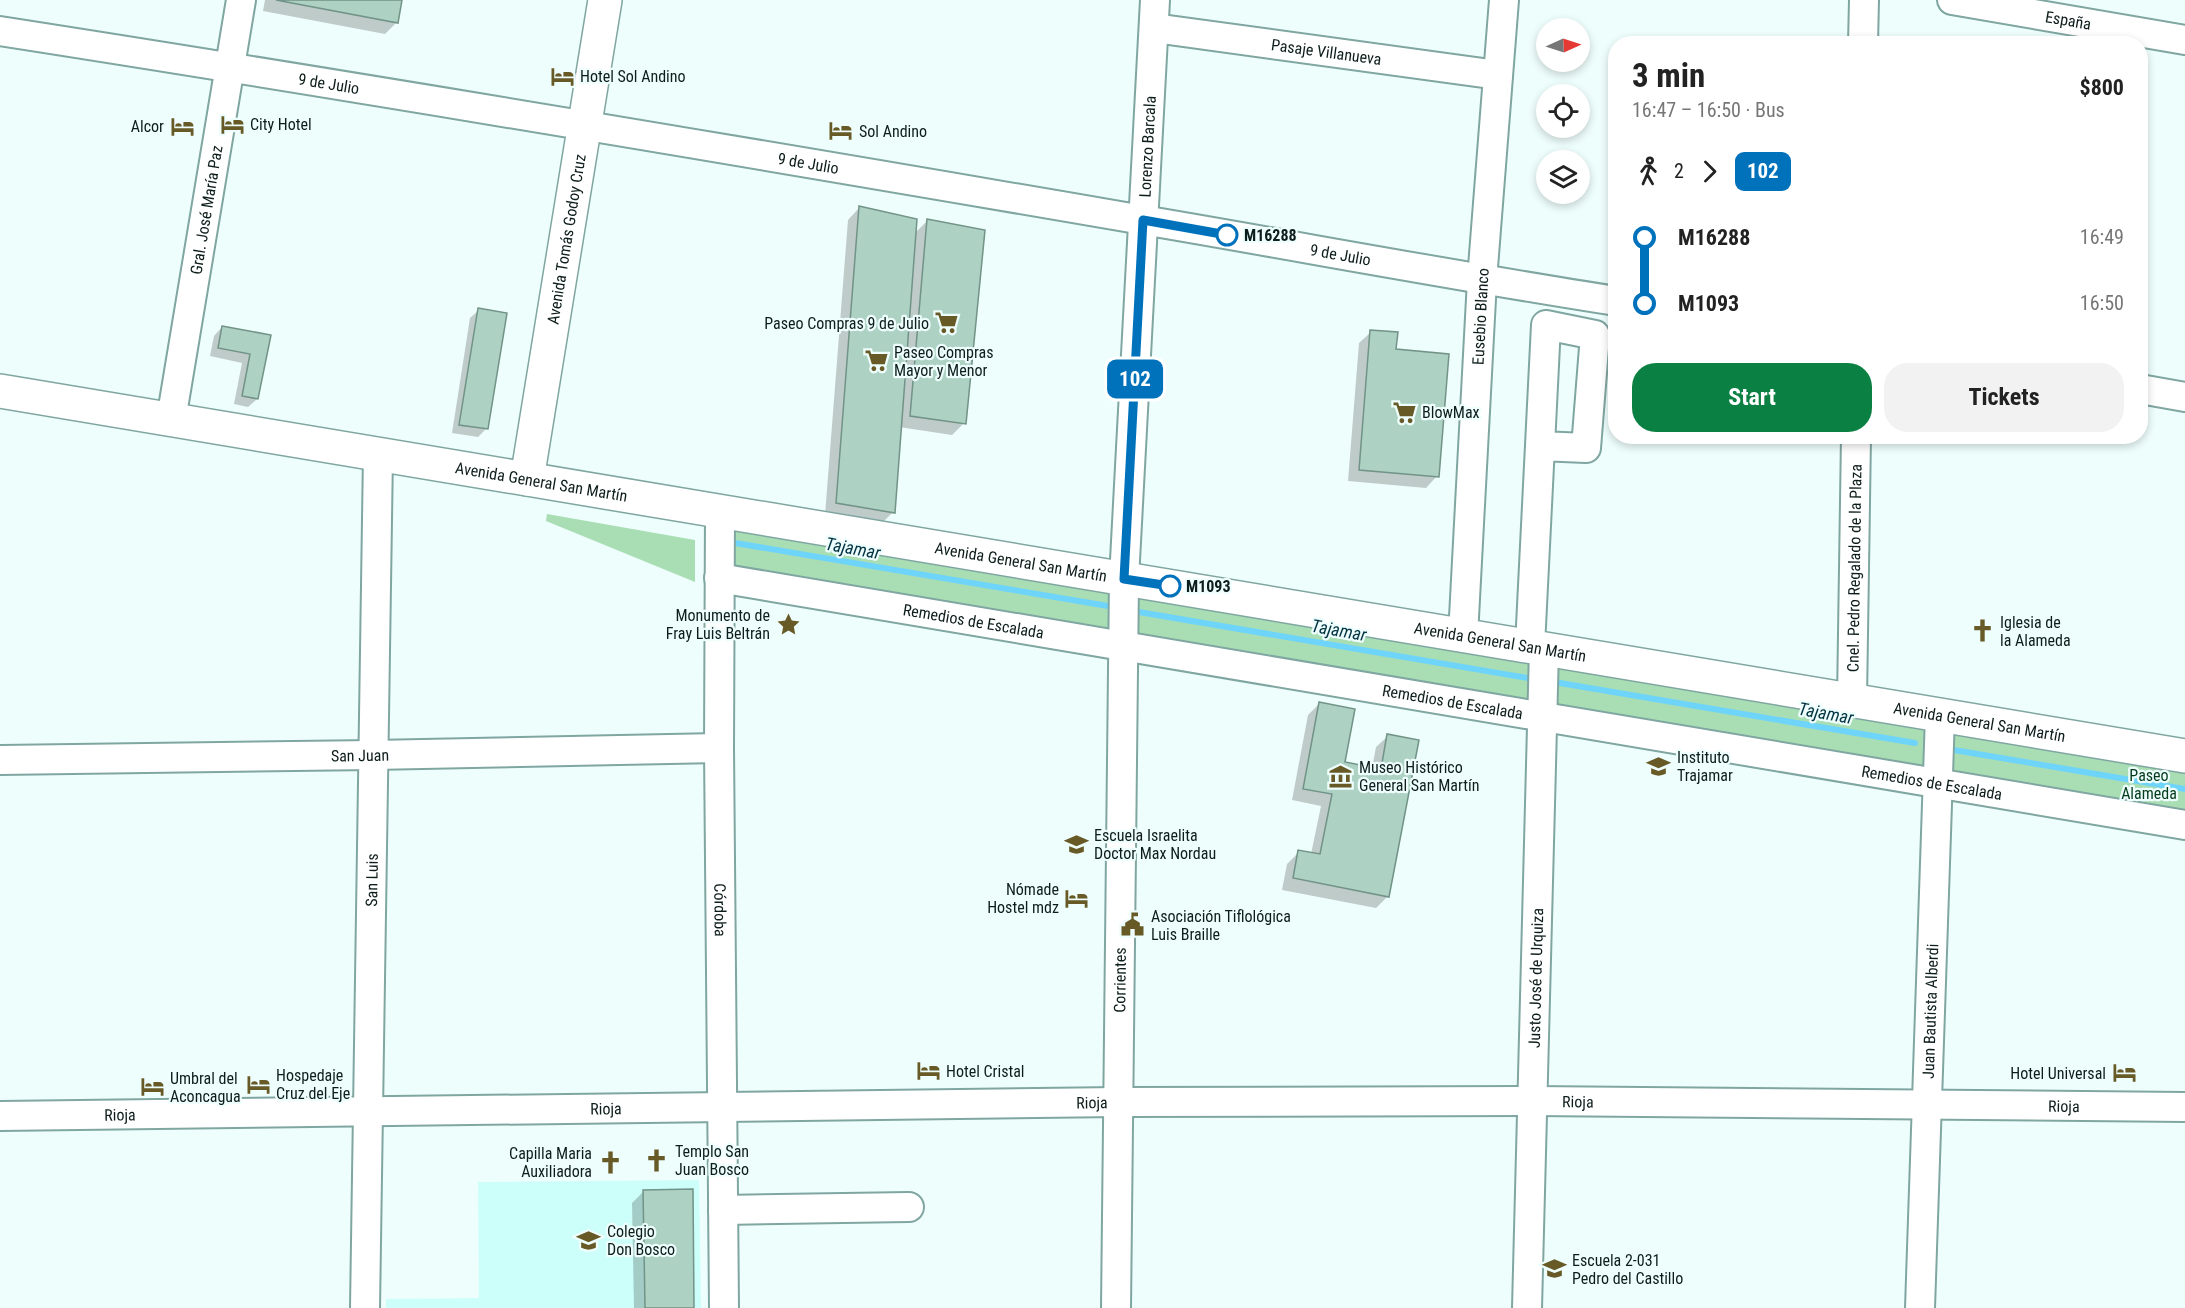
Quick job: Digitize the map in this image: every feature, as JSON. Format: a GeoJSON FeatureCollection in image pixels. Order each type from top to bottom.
{"type":"FeatureCollection","features":[{"type":"Feature","properties":{"kind":"main road","name":"Avenida Tomás Godoy Cruz"},"geometry":{"type":"LineString","coordinates":[[527,479],[605,0]]}},
{"type":"Feature","properties":{"kind":"main road","name":"Avenida General San Martín"},"geometry":{"type":"LineString","coordinates":[[0,392],[2185,756]]}},
{"type":"Feature","properties":{"kind":"street","name":"Gral. José María Paz"},"geometry":{"type":"LineString","coordinates":[[171,420],[241,0]]}},
{"type":"Feature","properties":{"kind":"street","name":"Eusebio Blanco"},"geometry":{"type":"LineString","coordinates":[[1463,636],[1482,280],[1504,0]]}},
{"type":"Feature","properties":{"kind":"street"},"geometry":{"type":"LineString","coordinates":[[1863,36],[1864,0]]}},
{"type":"Feature","properties":{"kind":"street","name":"España"},"geometry":{"type":"LineString","coordinates":[[1952,0],[2185,40]]}},
{"type":"Feature","properties":{"kind":"street","name":"Pasaje Villanueva"},"geometry":{"type":"LineString","coordinates":[[1155,14],[1498,75]]}},
{"type":"Feature","properties":{"kind":"street","name":"Lorenzo Barcala"},"geometry":{"type":"LineString","coordinates":[[1124,579],[1155,14]]}},
{"type":"Feature","properties":{"kind":"street","name":"9 de Julio"},"geometry":{"type":"LineString","coordinates":[[0,31],[230,67],[1143,220],[1482,280],[1608,299]]}},
{"type":"Feature","properties":{"kind":"street"},"geometry":{"type":"LineString","coordinates":[[2148,390],[2185,397]]}},
{"type":"Feature","properties":{"kind":"street","name":"Cnel. Pedro Regalado de la Plaza"},"geometry":{"type":"LineString","coordinates":[[1852,700],[1856,444]]}},
{"type":"Feature","properties":{"kind":"street","name":"Justo José de Urquiza"},"geometry":{"type":"LineString","coordinates":[[1527,1308],[1542,716],[1537,648],[1540,446]]}},
{"type":"Feature","properties":{"kind":"street","name":"San Luis"},"geometry":{"type":"LineString","coordinates":[[364,1308],[378,454]]}},
{"type":"Feature","properties":{"kind":"street","name":"Córdoba"},"geometry":{"type":"LineString","coordinates":[[720,511],[719,747],[724,1308]]}},
{"type":"Feature","properties":{"kind":"street","name":"Remedios de Escalada"},"geometry":{"type":"LineString","coordinates":[[719,578],[2185,825]]}},
{"type":"Feature","properties":{"kind":"street","name":"Corrientes"},"geometry":{"type":"LineString","coordinates":[[1116,1308],[1124,579]]}},
{"type":"Feature","properties":{"kind":"street","name":"Juan Bautista Alberdi"},"geometry":{"type":"LineString","coordinates":[[1920,1308],[1940,715]]}},
{"type":"Feature","properties":{"kind":"street","name":"San Juan"},"geometry":{"type":"LineString","coordinates":[[0,760],[719,747]]}},
{"type":"Feature","properties":{"kind":"street","name":"Rioja"},"geometry":{"type":"LineString","coordinates":[[0,1116],[1118,1102],[1533,1101],[2185,1107]]}},
{"type":"Feature","properties":{"kind":"street"},"geometry":{"type":"LineString","coordinates":[[723,1210],[909,1207]]}},
{"type":"Feature","properties":{"kind":"shaded area","name":"Colegio Don Bosco"},"geometry":{"type":"Polygon","coordinates":[[[699,1180],[701,1308],[386,1308],[386,1299],[479,1298],[478,1182],[699,1180]]]}},
{"type":"Feature","properties":{"kind":"green space","name":"Paseo Alameda"},"geometry":{"type":"Polygon","coordinates":[[[720,511],[2185,756],[2185,825],[719,578],[720,511]]]}},
{"type":"Feature","properties":{"kind":"green space"},"geometry":{"type":"Polygon","coordinates":[[[547,514],[695,540],[695,582],[546,521],[547,514]]]}},
{"type":"Feature","properties":{"kind":"building"},"geometry":{"type":"Polygon","coordinates":[[[276,0],[402,0],[398,23],[276,0]]]}},
{"type":"Feature","properties":{"kind":"building","name":"Paseo Compras Mayor y Menor"},"geometry":{"type":"Polygon","coordinates":[[[859,206],[917,219],[895,513],[836,503],[859,206]]]}},
{"type":"Feature","properties":{"kind":"building","name":"Paseo Compras 9 de Julio"},"geometry":{"type":"Polygon","coordinates":[[[927,219],[985,230],[966,424],[910,416],[927,219]]]}},
{"type":"Feature","properties":{"kind":"building"},"geometry":{"type":"Polygon","coordinates":[[[478,308],[507,313],[488,429],[459,425],[478,308]]]}},
{"type":"Feature","properties":{"kind":"building"},"geometry":{"type":"Polygon","coordinates":[[[222,326],[271,335],[258,399],[242,396],[250,354],[218,348],[222,326]]]}},
{"type":"Feature","properties":{"kind":"building","name":"BlowMax"},"geometry":{"type":"Polygon","coordinates":[[[1370,330],[1398,332],[1396,349],[1449,354],[1439,477],[1359,470],[1370,330]]]}},
{"type":"Feature","properties":{"kind":"building"},"geometry":{"type":"Polygon","coordinates":[[[1319,702],[1355,709],[1345,762],[1381,769],[1387,734],[1419,740],[1389,897],[1293,878],[1298,850],[1320,854],[1332,794],[1303,789],[1319,702]]]}},
{"type":"Feature","properties":{"kind":"building"},"geometry":{"type":"Polygon","coordinates":[[[693,1189],[694,1308],[645,1308],[643,1190],[693,1189]]]}},
{"type":"Feature","properties":{"kind":"waterway","name":"Tajamar"},"geometry":{"type":"LineString","coordinates":[[735,543],[1108,606]]}},
{"type":"Feature","properties":{"kind":"waterway","name":"Tajamar"},"geometry":{"type":"LineString","coordinates":[[1139,612],[1533,679]]}},
{"type":"Feature","properties":{"kind":"waterway","name":"Tajamar"},"geometry":{"type":"LineString","coordinates":[[1554,682],[1915,743]]}},
{"type":"Feature","properties":{"kind":"waterway","name":"Tajamar"},"geometry":{"type":"LineString","coordinates":[[1948,749],[2185,789]]}},
{"type":"Feature","properties":{"kind":"bus line","name":"102"},"geometry":{"type":"LineString","coordinates":[[1170,586],[1124,579],[1143,220],[1227,235]]}},
{"type":"Feature","properties":{"kind":"place","name":"Hotel Sol Andino"},"geometry":{"type":"Point","coordinates":[562,76]}},
{"type":"Feature","properties":{"kind":"place","name":"City Hotel"},"geometry":{"type":"Point","coordinates":[232,124]}},
{"type":"Feature","properties":{"kind":"place","name":"Alcor"},"geometry":{"type":"Point","coordinates":[182,126]}},
{"type":"Feature","properties":{"kind":"place","name":"Sol Andino"},"geometry":{"type":"Point","coordinates":[841,131]}},
{"type":"Feature","properties":{"kind":"place","name":"M16288"},"geometry":{"type":"Point","coordinates":[1227,235]}},
{"type":"Feature","properties":{"kind":"place","name":"Paseo Compras 9 de Julio"},"geometry":{"type":"Point","coordinates":[947,323]}},
{"type":"Feature","properties":{"kind":"place","name":"Paseo Compras Mayor y Menor"},"geometry":{"type":"Point","coordinates":[876,361]}},
{"type":"Feature","properties":{"kind":"place","name":"BlowMax"},"geometry":{"type":"Point","coordinates":[1404,412]}},
{"type":"Feature","properties":{"kind":"place","name":"M1093"},"geometry":{"type":"Point","coordinates":[1170,586]}},
{"type":"Feature","properties":{"kind":"place","name":"Monumento de Fray Luis Beltrán"},"geometry":{"type":"Point","coordinates":[788,624]}},
{"type":"Feature","properties":{"kind":"place","name":"Iglesia de la Alameda"},"geometry":{"type":"Point","coordinates":[1982,631]}},
{"type":"Feature","properties":{"kind":"place","name":"Instituto Trajamar"},"geometry":{"type":"Point","coordinates":[1659,766]}},
{"type":"Feature","properties":{"kind":"place","name":"Museo Histórico General San Martín"},"geometry":{"type":"Point","coordinates":[1341,776]}},
{"type":"Feature","properties":{"kind":"place","name":"Escuela Israelita Doctor Max Nordau"},"geometry":{"type":"Point","coordinates":[1076,844]}},
{"type":"Feature","properties":{"kind":"place","name":"Nómade Hostel mdz"},"geometry":{"type":"Point","coordinates":[1077,898]}},
{"type":"Feature","properties":{"kind":"place","name":"Asociación Tiflológica Luis Braille"},"geometry":{"type":"Point","coordinates":[1133,925]}},
{"type":"Feature","properties":{"kind":"place","name":"Hotel Cristal"},"geometry":{"type":"Point","coordinates":[928,1071]}},
{"type":"Feature","properties":{"kind":"place","name":"Hotel Universal"},"geometry":{"type":"Point","coordinates":[2124,1073]}},
{"type":"Feature","properties":{"kind":"place","name":"Hospedaje Cruz del Eje"},"geometry":{"type":"Point","coordinates":[258,1084]}},
{"type":"Feature","properties":{"kind":"place","name":"Umbral del Aconcagua"},"geometry":{"type":"Point","coordinates":[152,1087]}},
{"type":"Feature","properties":{"kind":"place","name":"Templo San Juan Bosco"},"geometry":{"type":"Point","coordinates":[657,1160]}},
{"type":"Feature","properties":{"kind":"place","name":"Capilla Maria Auxiliadora"},"geometry":{"type":"Point","coordinates":[610,1162]}},
{"type":"Feature","properties":{"kind":"place","name":"Colegio Don Bosco"},"geometry":{"type":"Point","coordinates":[589,1240]}},
{"type":"Feature","properties":{"kind":"place","name":"Escuela 2-031 Pedro del Castillo"},"geometry":{"type":"Point","coordinates":[1554,1269]}}]}
